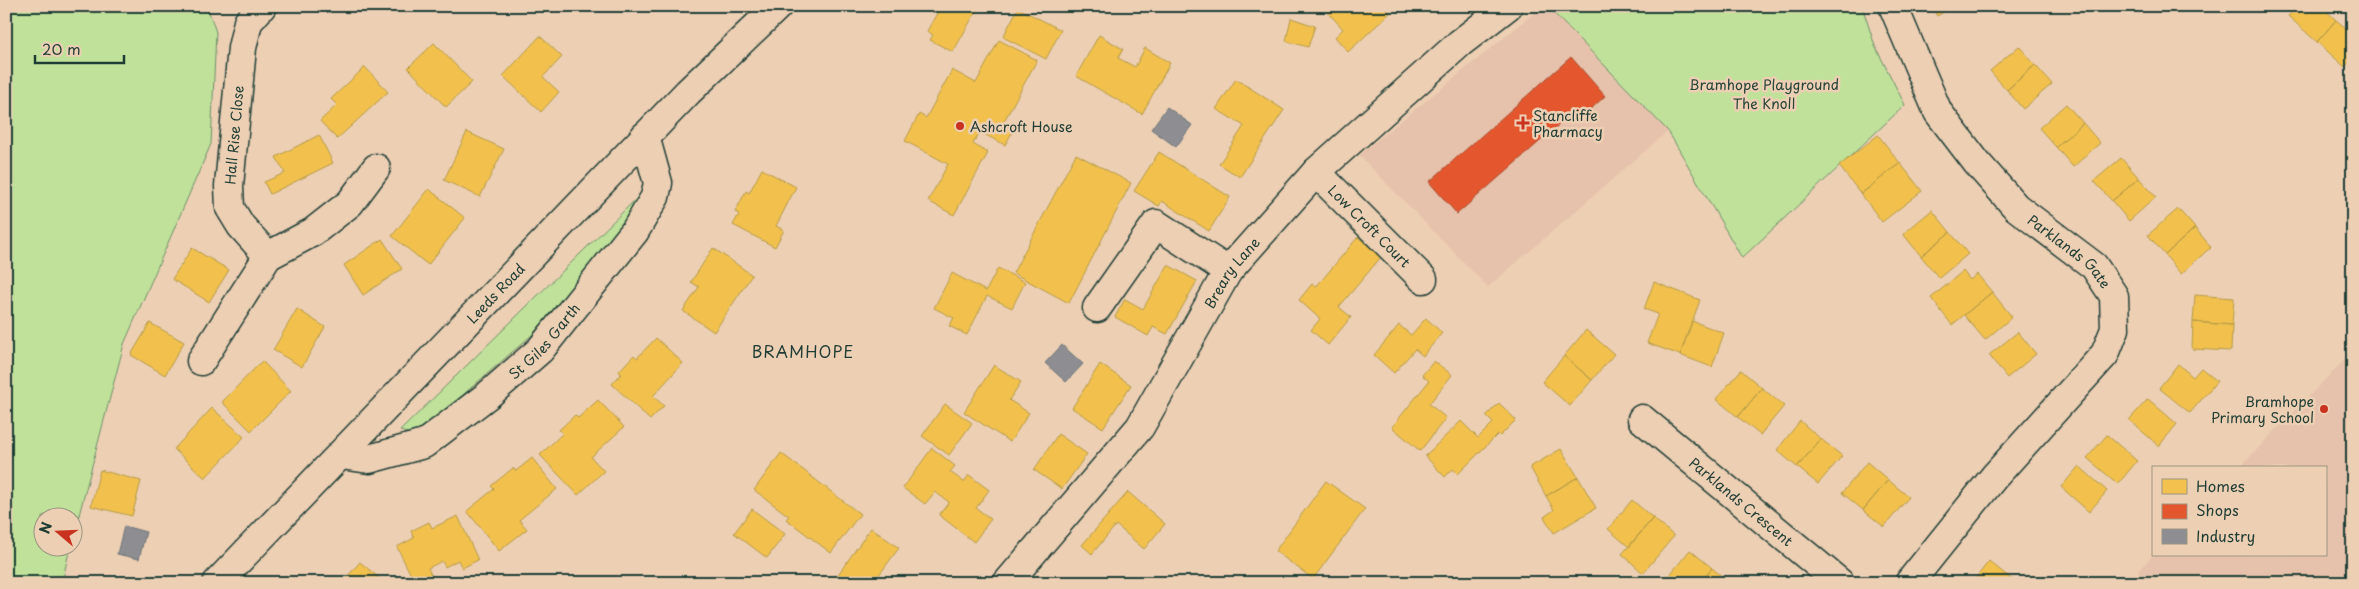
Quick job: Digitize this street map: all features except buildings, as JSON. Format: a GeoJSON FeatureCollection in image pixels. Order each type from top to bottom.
{"type":"FeatureCollection","features":[{"type":"Feature","properties":{"kind":"main road","name":"Hall Rise Close"},"geometry":{"type":"LineString","coordinates":[[262,6],[248,22],[242,48],[228,186],[230,208],[242,226],[268,256]]}},
{"type":"Feature","properties":{"kind":"main road","name":"Leeds Road"},"geometry":{"type":"LineString","coordinates":[[217,583],[645,136],[778,6]]}},
{"type":"Feature","properties":{"kind":"main road","name":"Breary Lane"},"geometry":{"type":"LineString","coordinates":[[1007,583],[1140,427],[1228,271],[1316,172],[1460,44],[1508,6]]}},
{"type":"Feature","properties":{"kind":"main road","name":"Parklands Gate"},"geometry":{"type":"LineString","coordinates":[[1893,6],[1938,112],[1977,163],[2016,208],[2094,266],[2114,296],[2116,329],[2105,354],[1994,477],[1909,583]]}},
{"type":"Feature","properties":{"kind":"main road","name":"St Giles Garth"},"geometry":{"type":"LineString","coordinates":[[341,455],[368,459],[424,444],[488,395],[540,350],[635,231],[655,197],[658,183],[645,136]]}},
{"type":"Feature","properties":{"kind":"main road"},"geometry":{"type":"LineString","coordinates":[[201,361],[268,256],[313,232],[350,203],[376,168]]}},
{"type":"Feature","properties":{"kind":"main road","name":"Low Croft Court"},"geometry":{"type":"LineString","coordinates":[[1316,172],[1423,279]]}},
{"type":"Feature","properties":{"kind":"main road"},"geometry":{"type":"LineString","coordinates":[[1097,308],[1156,224],[1228,271]]}},
{"type":"Feature","properties":{"kind":"main road","name":"Parklands Crescent"},"geometry":{"type":"LineString","coordinates":[[1642,419],[1840,583]]}},
{"type":"Feature","properties":{"kind":"shaded area"},"geometry":{"type":"Polygon","coordinates":[[[1543,6],[1547,6],[1668,131],[1488,287],[1359,155],[1543,6]]]}},
{"type":"Feature","properties":{"kind":"shaded area","name":"Bramhope Primary School"},"geometry":{"type":"Polygon","coordinates":[[[2353,351],[2353,583],[2147,583],[2138,571],[2152,556],[2326,556],[2326,466],[2241,466],[2353,351]]]}},
{"type":"Feature","properties":{"kind":"green space"},"geometry":{"type":"Polygon","coordinates":[[[6,6],[207,6],[216,32],[211,144],[124,344],[81,506],[32,506],[32,556],[68,556],[62,583],[6,583],[6,6]]]}},
{"type":"Feature","properties":{"kind":"green space","name":"The Knoll"},"geometry":{"type":"Polygon","coordinates":[[[1547,6],[1862,6],[1875,46],[1905,105],[1742,258],[1668,131],[1547,6]]]}},
{"type":"Feature","properties":{"kind":"green space"},"geometry":{"type":"Polygon","coordinates":[[[640,195],[639,205],[533,334],[441,414],[411,434],[400,431],[640,195]]]}},
{"type":"Feature","properties":{"kind":"place","name":"Stancliffe Pharmacy"},"geometry":{"type":"Point","coordinates":[1523,123]}},
{"type":"Feature","properties":{"kind":"place","name":"Ashcroft House"},"geometry":{"type":"Point","coordinates":[960,126]}},
{"type":"Feature","properties":{"kind":"place","name":"Bramhope Primary School"},"geometry":{"type":"Point","coordinates":[2324,409]}},
{"type":"Feature","properties":{"kind":"district","name":"BRAMHOPE"},"geometry":{"type":"Point","coordinates":[803,351]}},
{"type":"Feature","properties":{"kind":"park label","name":"Bramhope Playground"},"geometry":{"type":"Point","coordinates":[1764,84]}}]}
